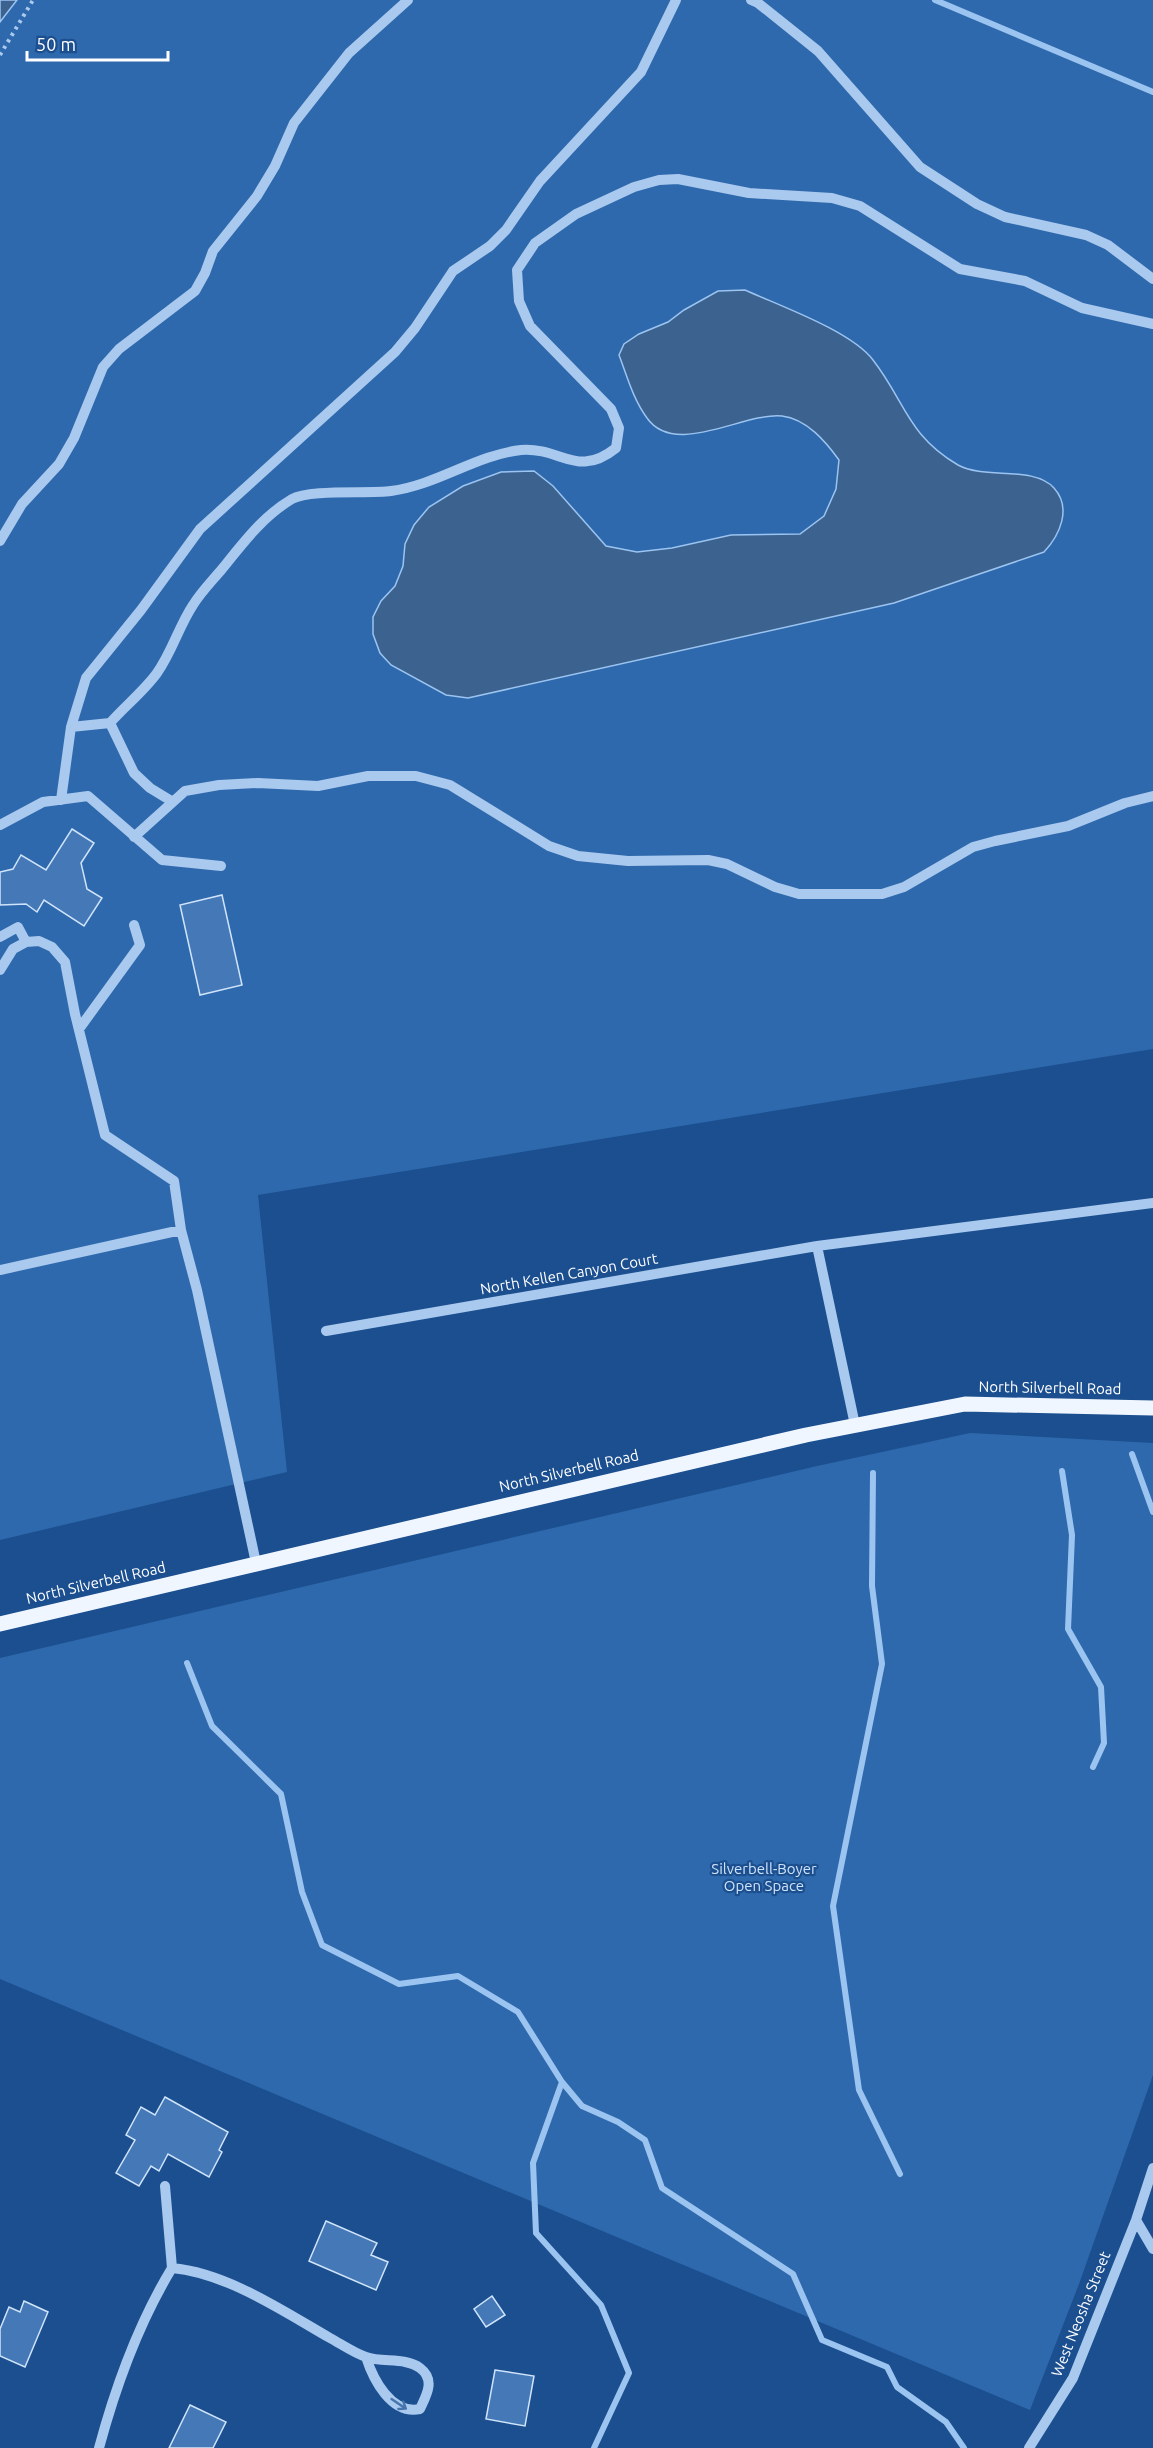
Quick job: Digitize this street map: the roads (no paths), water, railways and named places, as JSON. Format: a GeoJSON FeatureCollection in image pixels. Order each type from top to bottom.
{"type":"FeatureCollection","features":[{"type":"Feature","properties":{"kind":"main road","name":"North Silverbell Road"},"geometry":{"type":"LineString","coordinates":[[0,1624],[855,1425],[965,1404],[1153,1408]]}},
{"type":"Feature","properties":{"kind":"street"},"geometry":{"type":"LineString","coordinates":[[0,541],[22,504],[59,464],[74,438],[103,367],[119,349],[195,291],[213,251],[257,196],[275,166],[294,123],[349,53],[408,0]]}},
{"type":"Feature","properties":{"kind":"street"},"geometry":{"type":"LineString","coordinates":[[61,800],[71,727],[86,678],[141,610],[200,529],[395,352],[415,328],[453,271],[490,246],[506,230],[540,181],[641,72],[676,0]]}},
{"type":"Feature","properties":{"kind":"street"},"geometry":{"type":"LineString","coordinates":[[751,0],[758,3],[818,51],[920,167],[977,204],[1005,217],[1086,235],[1108,245],[1153,279]]}},
{"type":"Feature","properties":{"kind":"street"},"geometry":{"type":"LineString","coordinates":[[71,727],[110,723],[155,675],[194,603],[267,516],[295,497],[392,491],[431,480],[499,453],[524,450],[548,452],[583,463],[602,459],[616,448],[620,428],[611,409],[530,326],[519,301],[517,270],[535,243],[576,214],[634,187],[659,180],[678,179],[749,193],[832,198],[860,206],[960,269],[1025,281],[1082,308],[1117,314],[1153,324]]}},
{"type":"Feature","properties":{"kind":"street"},"geometry":{"type":"LineString","coordinates":[[110,723],[134,773],[150,788],[173,802]]}},
{"type":"Feature","properties":{"kind":"street"},"geometry":{"type":"LineString","coordinates":[[134,837],[185,791],[219,785],[258,783],[318,786],[368,776],[416,776],[450,785],[549,846],[578,856],[628,861],[708,860],[728,864],[775,887],[799,894],[840,892],[882,894],[904,887],[974,847],[1068,826],[1125,803],[1153,796]]}},
{"type":"Feature","properties":{"kind":"street"},"geometry":{"type":"LineString","coordinates":[[0,825],[43,802],[88,796],[162,860],[221,866]]}},
{"type":"Feature","properties":{"kind":"street"},"geometry":{"type":"LineString","coordinates":[[79,1029],[140,945],[134,925]]}},
{"type":"Feature","properties":{"kind":"street"},"geometry":{"type":"LineString","coordinates":[[0,937],[18,927],[26,942]]}},
{"type":"Feature","properties":{"kind":"street"},"geometry":{"type":"LineString","coordinates":[[0,970],[13,949],[26,942],[39,941],[52,947],[65,962],[105,1135],[174,1181],[181,1230],[197,1290],[256,1563]]}},
{"type":"Feature","properties":{"kind":"street","name":"North Kellen Canyon Court"},"geometry":{"type":"LineString","coordinates":[[326,1331],[817,1246],[1153,1203]]}},
{"type":"Feature","properties":{"kind":"street"},"geometry":{"type":"LineString","coordinates":[[0,1270],[181,1230]]}},
{"type":"Feature","properties":{"kind":"street"},"geometry":{"type":"LineString","coordinates":[[817,1246],[855,1425]]}},
{"type":"Feature","properties":{"kind":"street","name":"West Neosha Street"},"geometry":{"type":"LineString","coordinates":[[1029,2448],[1073,2378],[1136,2220],[1153,2168]]}},
{"type":"Feature","properties":{"kind":"street"},"geometry":{"type":"LineString","coordinates":[[99,2448],[112,2398],[150,2303],[172,2268],[165,2186]]}},
{"type":"Feature","properties":{"kind":"street"},"geometry":{"type":"LineString","coordinates":[[1136,2220],[1153,2249]]}},
{"type":"Feature","properties":{"kind":"street"},"geometry":{"type":"LineString","coordinates":[[172,2268],[186,2269],[240,2288],[366,2357],[403,2362],[420,2368],[428,2379],[429,2390],[420,2409],[405,2409],[383,2392],[372,2376],[366,2357]]}},
{"type":"Feature","properties":{"kind":"waterway"},"geometry":{"type":"LineString","coordinates":[[935,0],[1153,92]]}},
{"type":"Feature","properties":{"kind":"waterway"},"geometry":{"type":"LineString","coordinates":[[1132,1454],[1153,1512]]}},
{"type":"Feature","properties":{"kind":"waterway"},"geometry":{"type":"LineString","coordinates":[[1062,1471],[1072,1535],[1068,1629],[1101,1687],[1104,1743],[1093,1767]]}},
{"type":"Feature","properties":{"kind":"waterway"},"geometry":{"type":"LineString","coordinates":[[873,1473],[872,1586],[882,1664],[833,1906],[859,2090],[900,2174]]}},
{"type":"Feature","properties":{"kind":"waterway"},"geometry":{"type":"LineString","coordinates":[[187,1663],[212,1726],[281,1794],[302,1892],[322,1945],[399,1984],[458,1976],[518,2012],[562,2082],[582,2106],[618,2122],[645,2140],[662,2188],[793,2274],[822,2340],[887,2367],[897,2387],[946,2422],[964,2448]]}},
{"type":"Feature","properties":{"kind":"waterway"},"geometry":{"type":"LineString","coordinates":[[562,2082],[533,2163],[536,2233],[601,2305],[629,2373],[594,2448]]}},
{"type":"Feature","properties":{"kind":"park label","name":"Silverbell-Boyer Open Space"},"geometry":{"type":"Point","coordinates":[764,1878]}}]}
